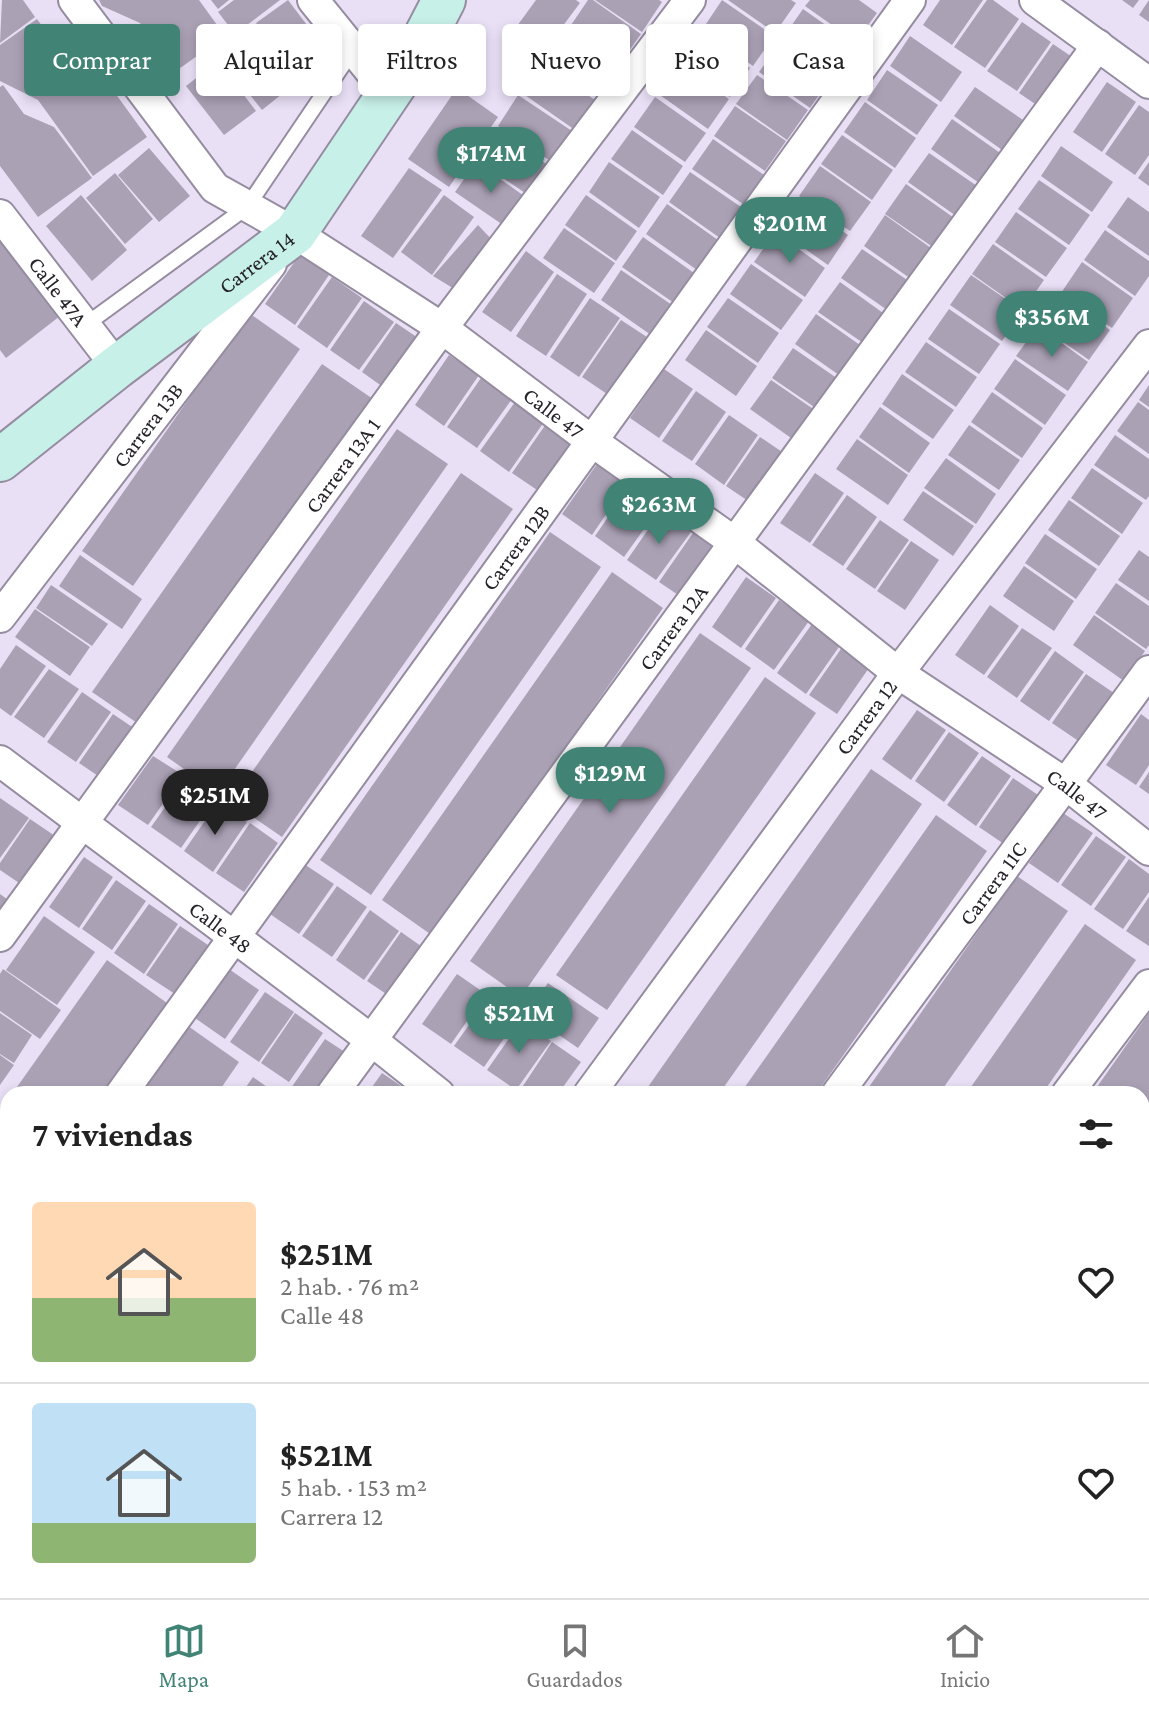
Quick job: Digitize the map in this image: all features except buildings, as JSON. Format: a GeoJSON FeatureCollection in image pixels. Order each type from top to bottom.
{"type":"FeatureCollection","features":[{"type":"Feature","properties":{"kind":"main road","name":"Carrera 14"},"geometry":{"type":"LineString","coordinates":[[432,24],[444,0]]}},
{"type":"Feature","properties":{"kind":"main road","name":"Carrera 14"},"geometry":{"type":"LineString","coordinates":[[0,460],[295,233],[388,96]]}},
{"type":"Feature","properties":{"kind":"street","name":"Calle 47"},"geometry":{"type":"LineString","coordinates":[[74,0],[215,188],[295,233],[442,328],[593,442],[734,542],[898,673],[1066,784],[1149,850]]}},
{"type":"Feature","properties":{"kind":"street"},"geometry":{"type":"LineString","coordinates":[[313,0],[358,56]]}},
{"type":"Feature","properties":{"kind":"street","name":"Carrera 13A 1"},"geometry":{"type":"LineString","coordinates":[[0,936],[442,328],[690,0]]}},
{"type":"Feature","properties":{"kind":"street","name":"Carrera 12B"},"geometry":{"type":"LineString","coordinates":[[127,1086],[910,0]]}},
{"type":"Feature","properties":{"kind":"street"},"geometry":{"type":"LineString","coordinates":[[1035,0],[1149,83]]}},
{"type":"Feature","properties":{"kind":"street","name":"Carrera 12A"},"geometry":{"type":"LineString","coordinates":[[338,1086],[1098,45]]}},
{"type":"Feature","properties":{"kind":"street","name":"Calle 47A"},"geometry":{"type":"LineString","coordinates":[[0,215],[117,367]]}},
{"type":"Feature","properties":{"kind":"street","name":"Carrera 13B"},"geometry":{"type":"LineString","coordinates":[[0,617],[295,233]]}},
{"type":"Feature","properties":{"kind":"street","name":"Carrera 12"},"geometry":{"type":"LineString","coordinates":[[595,1086],[898,673],[1149,345]]}},
{"type":"Feature","properties":{"kind":"street","name":"Carrera 11C"},"geometry":{"type":"LineString","coordinates":[[843,1086],[1149,671]]}},
{"type":"Feature","properties":{"kind":"street","name":"Calle 48"},"geometry":{"type":"LineString","coordinates":[[0,761],[429,1086]]}},
{"type":"Feature","properties":{"kind":"street"},"geometry":{"type":"LineString","coordinates":[[1073,1086],[1149,985]]}},
{"type":"Feature","properties":{"kind":"lane"},"geometry":{"type":"LineString","coordinates":[[84,326],[247,207],[353,50]]}}]}
